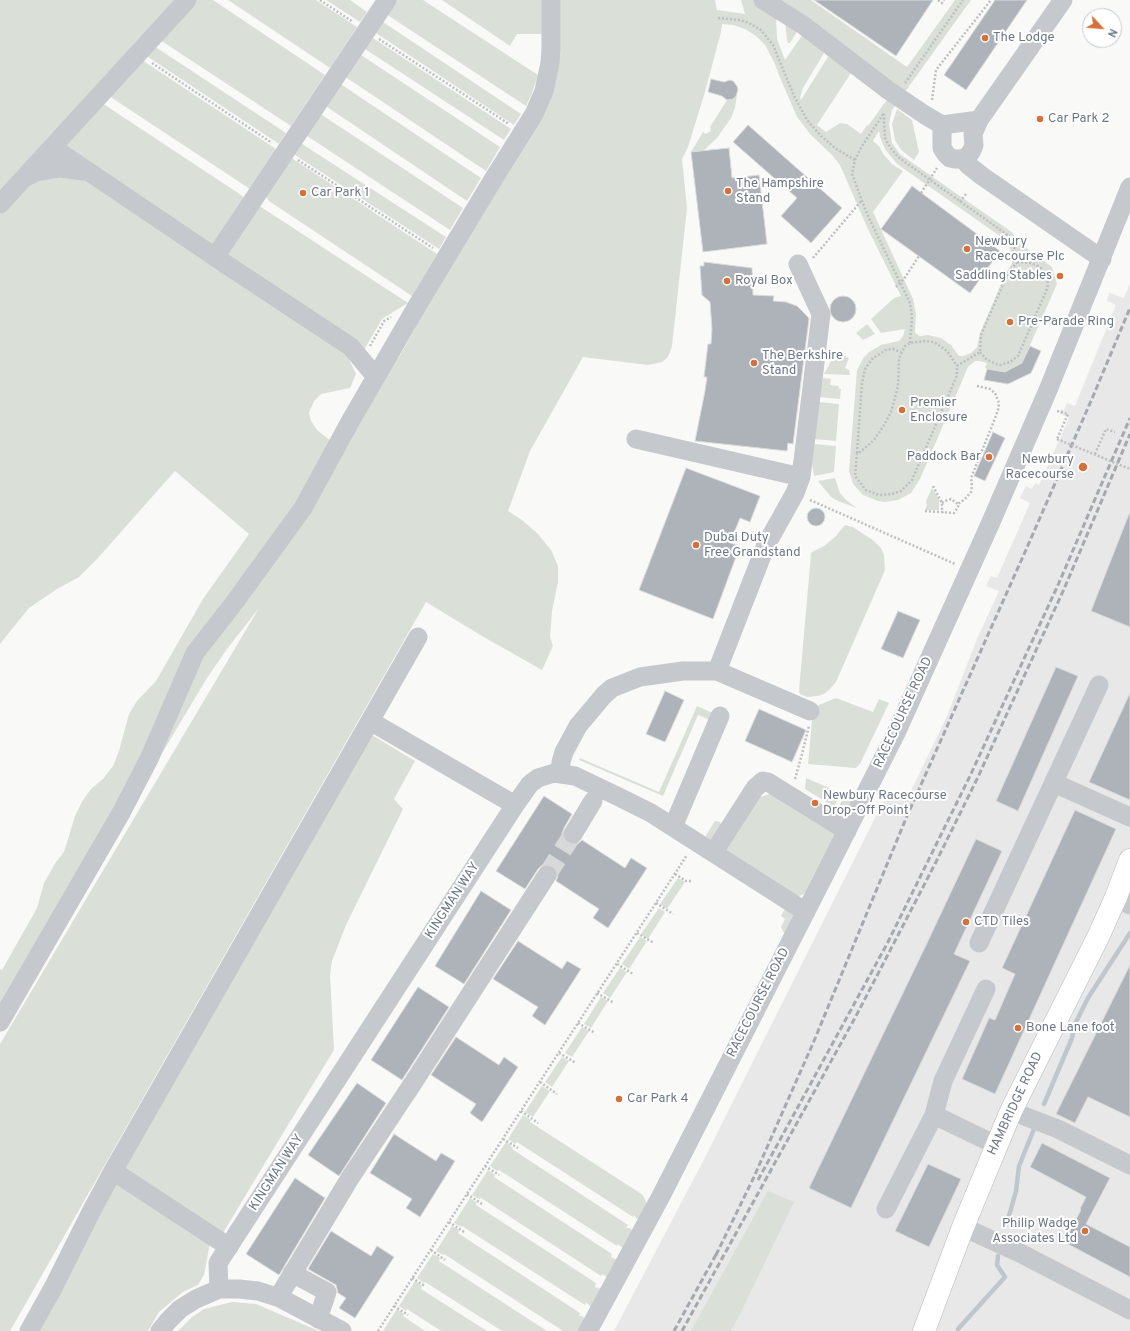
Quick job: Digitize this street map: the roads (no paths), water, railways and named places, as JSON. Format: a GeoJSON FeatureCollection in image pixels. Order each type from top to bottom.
{"type":"FeatureCollection","features":[{"type":"Feature","properties":{"kind":"main road","name":"HAMBRIDGE ROAD"},"geometry":{"type":"LineString","coordinates":[[924,1331],[963,1227],[1011,1111],[1099,935],[1123,901],[1130,860]]}},
{"type":"Feature","properties":{"kind":"street"},"geometry":{"type":"LineString","coordinates":[[0,204],[187,0]]}},
{"type":"Feature","properties":{"kind":"street"},"geometry":{"type":"LineString","coordinates":[[215,257],[387,0]]}},
{"type":"Feature","properties":{"kind":"street"},"geometry":{"type":"LineString","coordinates":[[0,1022],[121,813],[149,759],[196,653],[303,508],[376,377],[455,242],[534,114],[545,85],[551,47],[551,0]]}},
{"type":"Feature","properties":{"kind":"street"},"geometry":{"type":"LineString","coordinates":[[763,0],[803,25],[925,116],[942,125],[979,120]]}},
{"type":"Feature","properties":{"kind":"street"},"geometry":{"type":"LineString","coordinates":[[942,125],[942,148],[950,158],[963,159],[972,150],[974,144],[973,134],[979,120],[1063,0]]}},
{"type":"Feature","properties":{"kind":"street"},"geometry":{"type":"LineString","coordinates":[[54,146],[61,153],[88,172],[351,347],[376,377]]}},
{"type":"Feature","properties":{"kind":"street"},"geometry":{"type":"LineString","coordinates":[[963,159],[982,176],[1102,259]]}},
{"type":"Feature","properties":{"kind":"street"},"geometry":{"type":"LineString","coordinates":[[25,177],[36,172],[60,168],[72,168],[88,172]]}},
{"type":"Feature","properties":{"kind":"street","name":"RACECOURSE ROAD"},"geometry":{"type":"LineString","coordinates":[[588,1331],[661,1196],[896,733],[991,522],[1102,259],[1130,187]]}},
{"type":"Feature","properties":{"kind":"street"},"geometry":{"type":"LineString","coordinates":[[717,671],[766,545],[798,485],[821,314],[800,268]]}},
{"type":"Feature","properties":{"kind":"street"},"geometry":{"type":"LineString","coordinates":[[636,439],[798,485]]}},
{"type":"Feature","properties":{"kind":"street"},"geometry":{"type":"LineString","coordinates":[[29,1331],[53,1288],[113,1171],[418,637]]}},
{"type":"Feature","properties":{"kind":"street"},"geometry":{"type":"LineString","coordinates":[[560,773],[564,752],[578,726],[604,695],[612,688],[640,677],[683,671],[717,671],[810,712]]}},
{"type":"Feature","properties":{"kind":"street"},"geometry":{"type":"LineString","coordinates":[[979,943],[1099,685]]}},
{"type":"Feature","properties":{"kind":"street"},"geometry":{"type":"LineString","coordinates":[[674,827],[720,716]]}},
{"type":"Feature","properties":{"kind":"street"},"geometry":{"type":"LineString","coordinates":[[370,721],[515,805]]}},
{"type":"Feature","properties":{"kind":"street","name":"KINGMAN WAY"},"geometry":{"type":"LineString","coordinates":[[219,1289],[218,1263],[530,784],[546,775],[560,773],[574,776],[595,793],[651,813],[806,912]]}},
{"type":"Feature","properties":{"kind":"street"},"geometry":{"type":"LineString","coordinates":[[714,852],[755,788],[763,781],[768,782],[787,793],[847,831]]}},
{"type":"Feature","properties":{"kind":"street"},"geometry":{"type":"LineString","coordinates":[[1054,783],[1130,817]]}},
{"type":"Feature","properties":{"kind":"street"},"geometry":{"type":"LineString","coordinates":[[573,834],[595,793]]}},
{"type":"Feature","properties":{"kind":"street"},"geometry":{"type":"LineString","coordinates":[[280,1298],[282,1291],[292,1273],[350,1178],[548,875]]}},
{"type":"Feature","properties":{"kind":"street"},"geometry":{"type":"LineString","coordinates":[[886,1209],[934,1115],[944,1081],[986,989]]}},
{"type":"Feature","properties":{"kind":"street"},"geometry":{"type":"LineString","coordinates":[[1011,1111],[1058,1129],[1130,1165]]}},
{"type":"Feature","properties":{"kind":"street"},"geometry":{"type":"LineString","coordinates":[[934,1115],[996,1145]]}},
{"type":"Feature","properties":{"kind":"street"},"geometry":{"type":"LineString","coordinates":[[113,1171],[229,1247]]}},
{"type":"Feature","properties":{"kind":"street"},"geometry":{"type":"LineString","coordinates":[[963,1227],[1020,1253],[1130,1310]]}},
{"type":"Feature","properties":{"kind":"street"},"geometry":{"type":"LineString","coordinates":[[292,1273],[327,1292],[318,1319]]}},
{"type":"Feature","properties":{"kind":"street"},"geometry":{"type":"LineString","coordinates":[[160,1331],[180,1309],[196,1299],[219,1289],[258,1291],[280,1298],[342,1331]]}},
{"type":"Feature","properties":{"kind":"waterway"},"geometry":{"type":"LineString","coordinates":[[1044,1104],[1072,1038],[1075,1024],[1088,998],[1130,933]]}},
{"type":"Feature","properties":{"kind":"waterway"},"geometry":{"type":"LineString","coordinates":[[1007,1223],[1016,1191],[1019,1166],[1034,1129]]}},
{"type":"Feature","properties":{"kind":"waterway"},"geometry":{"type":"LineString","coordinates":[[958,1329],[1005,1277],[997,1265],[998,1256]]}},
{"type":"Feature","properties":{"kind":"tunnel"},"geometry":{"type":"LineString","coordinates":[[547,875],[573,834]]}},
{"type":"Feature","properties":{"kind":"railway"},"geometry":{"type":"LineString","coordinates":[[716,1255],[753,1179],[814,1041],[907,816],[1025,552],[1130,308]]}},
{"type":"Feature","properties":{"kind":"railway"},"geometry":{"type":"LineString","coordinates":[[758,1180],[888,942],[970,776],[1058,585],[1130,418]]}},
{"type":"Feature","properties":{"kind":"railway"},"geometry":{"type":"LineString","coordinates":[[682,1331],[856,1016],[935,864],[978,777],[1064,589],[1130,434]]}},
{"type":"Feature","properties":{"kind":"railway"},"geometry":{"type":"LineString","coordinates":[[674,1331],[718,1251]]}},
{"type":"Feature","properties":{"kind":"place","name":"The Lodge"},"geometry":{"type":"Point","coordinates":[985,38]}},
{"type":"Feature","properties":{"kind":"place","name":"Car Park 2"},"geometry":{"type":"Point","coordinates":[1040,119]}},
{"type":"Feature","properties":{"kind":"place","name":"The Hampshire Stand"},"geometry":{"type":"Point","coordinates":[728,191]}},
{"type":"Feature","properties":{"kind":"place","name":"Car Park 1"},"geometry":{"type":"Point","coordinates":[303,193]}},
{"type":"Feature","properties":{"kind":"place","name":"Newbury Racecourse Plc"},"geometry":{"type":"Point","coordinates":[967,249]}},
{"type":"Feature","properties":{"kind":"place","name":"Saddling Stables"},"geometry":{"type":"Point","coordinates":[1060,276]}},
{"type":"Feature","properties":{"kind":"place","name":"Royal Box"},"geometry":{"type":"Point","coordinates":[727,281]}},
{"type":"Feature","properties":{"kind":"place","name":"Pre-Parade Ring"},"geometry":{"type":"Point","coordinates":[1010,322]}},
{"type":"Feature","properties":{"kind":"place","name":"The Berkshire Stand"},"geometry":{"type":"Point","coordinates":[754,363]}},
{"type":"Feature","properties":{"kind":"place","name":"Premier Enclosure"},"geometry":{"type":"Point","coordinates":[902,410]}},
{"type":"Feature","properties":{"kind":"place","name":"Paddock Bar"},"geometry":{"type":"Point","coordinates":[989,457]}},
{"type":"Feature","properties":{"kind":"place","name":"Newbury Racecourse"},"geometry":{"type":"Point","coordinates":[1083,467]}},
{"type":"Feature","properties":{"kind":"place","name":"Dubai Duty Free Grandstand"},"geometry":{"type":"Point","coordinates":[696,545]}},
{"type":"Feature","properties":{"kind":"place","name":"Newbury Racecourse Drop-Off Point"},"geometry":{"type":"Point","coordinates":[815,803]}},
{"type":"Feature","properties":{"kind":"place","name":"CTD Tiles"},"geometry":{"type":"Point","coordinates":[966,922]}},
{"type":"Feature","properties":{"kind":"place","name":"Bone Lane foot"},"geometry":{"type":"Point","coordinates":[1018,1028]}},
{"type":"Feature","properties":{"kind":"place","name":"Car Park 4"},"geometry":{"type":"Point","coordinates":[619,1099]}},
{"type":"Feature","properties":{"kind":"place","name":"Philip Wadge Associates Ltd"},"geometry":{"type":"Point","coordinates":[1085,1231]}}]}
